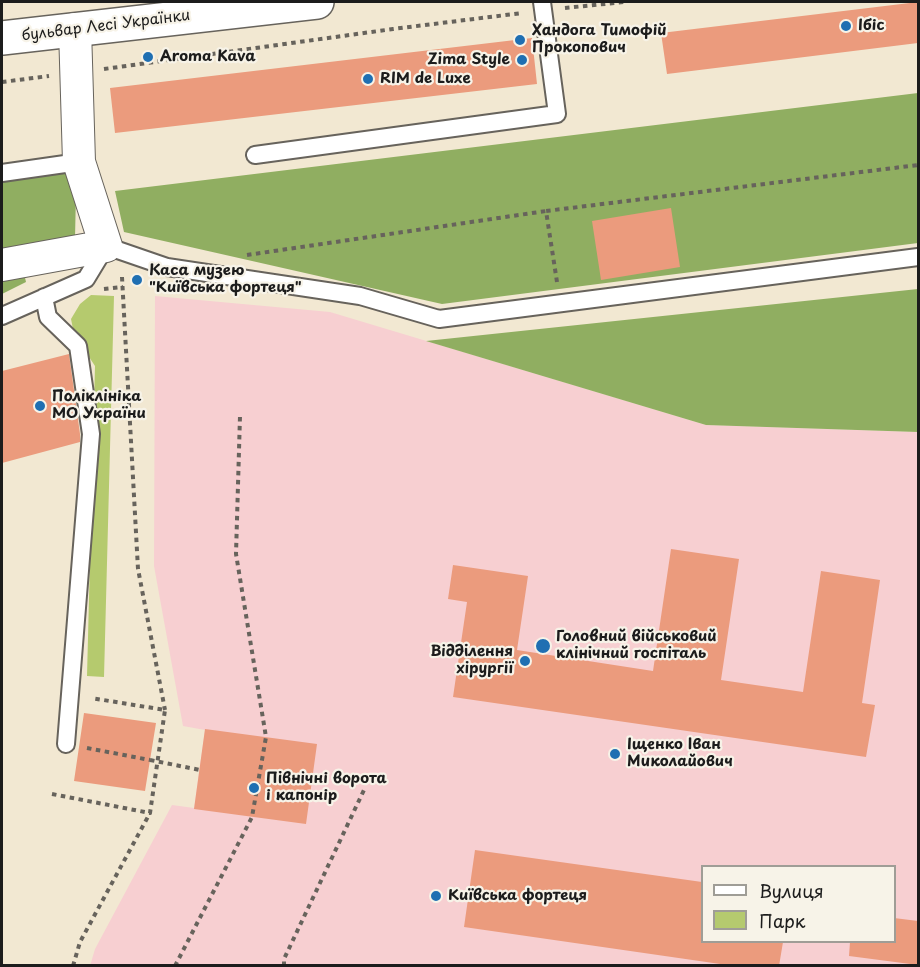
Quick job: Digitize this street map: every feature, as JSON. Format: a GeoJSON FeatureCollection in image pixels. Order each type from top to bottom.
{"type":"FeatureCollection","features":[{"type":"Feature","properties":{"kind":"main road","name":"бульвар Лесі Українки"},"geometry":{"type":"LineString","coordinates":[[2,38],[317,2]]}},
{"type":"Feature","properties":{"kind":"street"},"geometry":{"type":"LineString","coordinates":[[2,265],[106,246],[79,162],[75,29]]}},
{"type":"Feature","properties":{"kind":"lane"},"geometry":{"type":"LineString","coordinates":[[255,155],[557,114],[543,6]]}},
{"type":"Feature","properties":{"kind":"lane"},"geometry":{"type":"LineString","coordinates":[[2,173],[79,162]]}},
{"type":"Feature","properties":{"kind":"lane"},"geometry":{"type":"LineString","coordinates":[[2,316],[86,279],[106,246],[167,267],[360,296],[439,319],[918,257]]}},
{"type":"Feature","properties":{"kind":"lane"},"geometry":{"type":"LineString","coordinates":[[44,297],[48,317],[78,346],[92,434],[66,744]]}},
{"type":"Feature","properties":{"kind":"path"},"geometry":{"type":"LineString","coordinates":[[2,82],[543,6],[624,2]]}},
{"type":"Feature","properties":{"kind":"path"},"geometry":{"type":"LineString","coordinates":[[238,256],[546,211],[918,165]]}},
{"type":"Feature","properties":{"kind":"path"},"geometry":{"type":"LineString","coordinates":[[546,211],[561,303]]}},
{"type":"Feature","properties":{"kind":"path"},"geometry":{"type":"LineString","coordinates":[[73,966],[80,942],[150,813],[165,710],[138,569],[122,277]]}},
{"type":"Feature","properties":{"kind":"path"},"geometry":{"type":"LineString","coordinates":[[175,966],[252,816],[266,737],[236,554],[240,416]]}},
{"type":"Feature","properties":{"kind":"path"},"geometry":{"type":"LineString","coordinates":[[107,701],[165,710]]}},
{"type":"Feature","properties":{"kind":"path"},"geometry":{"type":"LineString","coordinates":[[66,744],[200,770]]}},
{"type":"Feature","properties":{"kind":"path"},"geometry":{"type":"LineString","coordinates":[[278,966],[284,958],[364,790]]}},
{"type":"Feature","properties":{"kind":"path"},"geometry":{"type":"LineString","coordinates":[[52,794],[150,813]]}},
{"type":"Feature","properties":{"kind":"path"},"geometry":{"type":"LineString","coordinates":[[284,958],[284,966]]}},
{"type":"Feature","properties":{"kind":"shaded area","name":"Головний військовий клінічний госпіталь"},"geometry":{"type":"Polygon","coordinates":[[[155,296],[330,312],[706,425],[918,432],[918,965],[90,966],[95,949],[172,805],[194,808],[205,730],[183,726],[154,566],[155,296]]]}},
{"type":"Feature","properties":{"kind":"green space"},"geometry":{"type":"Polygon","coordinates":[[[918,93],[918,243],[442,304],[124,232],[115,191],[918,93]]]}},
{"type":"Feature","properties":{"kind":"green space"},"geometry":{"type":"Polygon","coordinates":[[[63,168],[76,193],[75,238],[2,252],[2,180],[63,168]]]}},
{"type":"Feature","properties":{"kind":"green space"},"geometry":{"type":"Polygon","coordinates":[[[23,269],[26,282],[2,294],[2,272],[23,269]]]}},
{"type":"Feature","properties":{"kind":"green space"},"geometry":{"type":"Polygon","coordinates":[[[918,289],[918,432],[706,425],[426,341],[918,289]]]}},
{"type":"Feature","properties":{"kind":"green space"},"geometry":{"type":"Polygon","coordinates":[[[91,295],[114,296],[104,677],[87,676],[95,366],[74,334],[71,319],[80,304],[91,295]]]}},
{"type":"Feature","properties":{"kind":"building"},"geometry":{"type":"Polygon","coordinates":[[[918,2],[918,43],[667,74],[661,33],[918,2]]]}},
{"type":"Feature","properties":{"kind":"building"},"geometry":{"type":"Polygon","coordinates":[[[532,38],[537,84],[115,133],[110,88],[532,38]]]}},
{"type":"Feature","properties":{"kind":"building"},"geometry":{"type":"Polygon","coordinates":[[[671,208],[680,267],[601,280],[592,221],[671,208]]]}},
{"type":"Feature","properties":{"kind":"building","name":"Поліклініка МО України"},"geometry":{"type":"Polygon","coordinates":[[[69,354],[80,442],[2,463],[2,371],[69,354]]]}},
{"type":"Feature","properties":{"kind":"building","name":"Відділення хірургії"},"geometry":{"type":"Polygon","coordinates":[[[671,549],[739,559],[721,680],[803,692],[821,571],[880,580],[862,703],[875,705],[866,757],[453,697],[467,602],[448,599],[453,565],[528,576],[517,650],[653,671],[671,549]]]}},
{"type":"Feature","properties":{"kind":"building"},"geometry":{"type":"Polygon","coordinates":[[[84,713],[156,723],[145,791],[74,781],[84,713]]]}},
{"type":"Feature","properties":{"kind":"building","name":"Північні ворота і капонір"},"geometry":{"type":"Polygon","coordinates":[[[205,729],[317,744],[306,824],[194,809],[205,729]]]}},
{"type":"Feature","properties":{"kind":"building"},"geometry":{"type":"Polygon","coordinates":[[[475,850],[701,882],[701,943],[783,943],[779,966],[734,966],[464,927],[475,850]]]}},
{"type":"Feature","properties":{"kind":"building"},"geometry":{"type":"Polygon","coordinates":[[[896,918],[918,921],[918,965],[849,956],[850,943],[896,943],[896,918]]]}},
{"type":"Feature","properties":{"kind":"place","name":"Ібіс"},"geometry":{"type":"Point","coordinates":[846,26]}},
{"type":"Feature","properties":{"kind":"place","name":"Хандога Тимофій Прокопович"},"geometry":{"type":"Point","coordinates":[520,40]}},
{"type":"Feature","properties":{"kind":"place","name":"Aroma Kava"},"geometry":{"type":"Point","coordinates":[148,57]}},
{"type":"Feature","properties":{"kind":"place","name":"Zima Style"},"geometry":{"type":"Point","coordinates":[522,60]}},
{"type":"Feature","properties":{"kind":"place","name":"RIM de Luxe"},"geometry":{"type":"Point","coordinates":[368,79]}},
{"type":"Feature","properties":{"kind":"place","name":"Каса музею \"Київська фортеця\""},"geometry":{"type":"Point","coordinates":[137,280]}},
{"type":"Feature","properties":{"kind":"place","name":"Поліклініка МО України"},"geometry":{"type":"Point","coordinates":[40,406]}},
{"type":"Feature","properties":{"kind":"place","name":"Головний військовий клінічний госпіталь"},"geometry":{"type":"Point","coordinates":[543,646]}},
{"type":"Feature","properties":{"kind":"place","name":"Відділення хірургії"},"geometry":{"type":"Point","coordinates":[525,661]}},
{"type":"Feature","properties":{"kind":"place","name":"Іщенко Іван Миколайович"},"geometry":{"type":"Point","coordinates":[615,754]}},
{"type":"Feature","properties":{"kind":"place","name":"Північні ворота і капонір"},"geometry":{"type":"Point","coordinates":[254,788]}},
{"type":"Feature","properties":{"kind":"place","name":"Київська фортеця"},"geometry":{"type":"Point","coordinates":[436,896]}}]}
